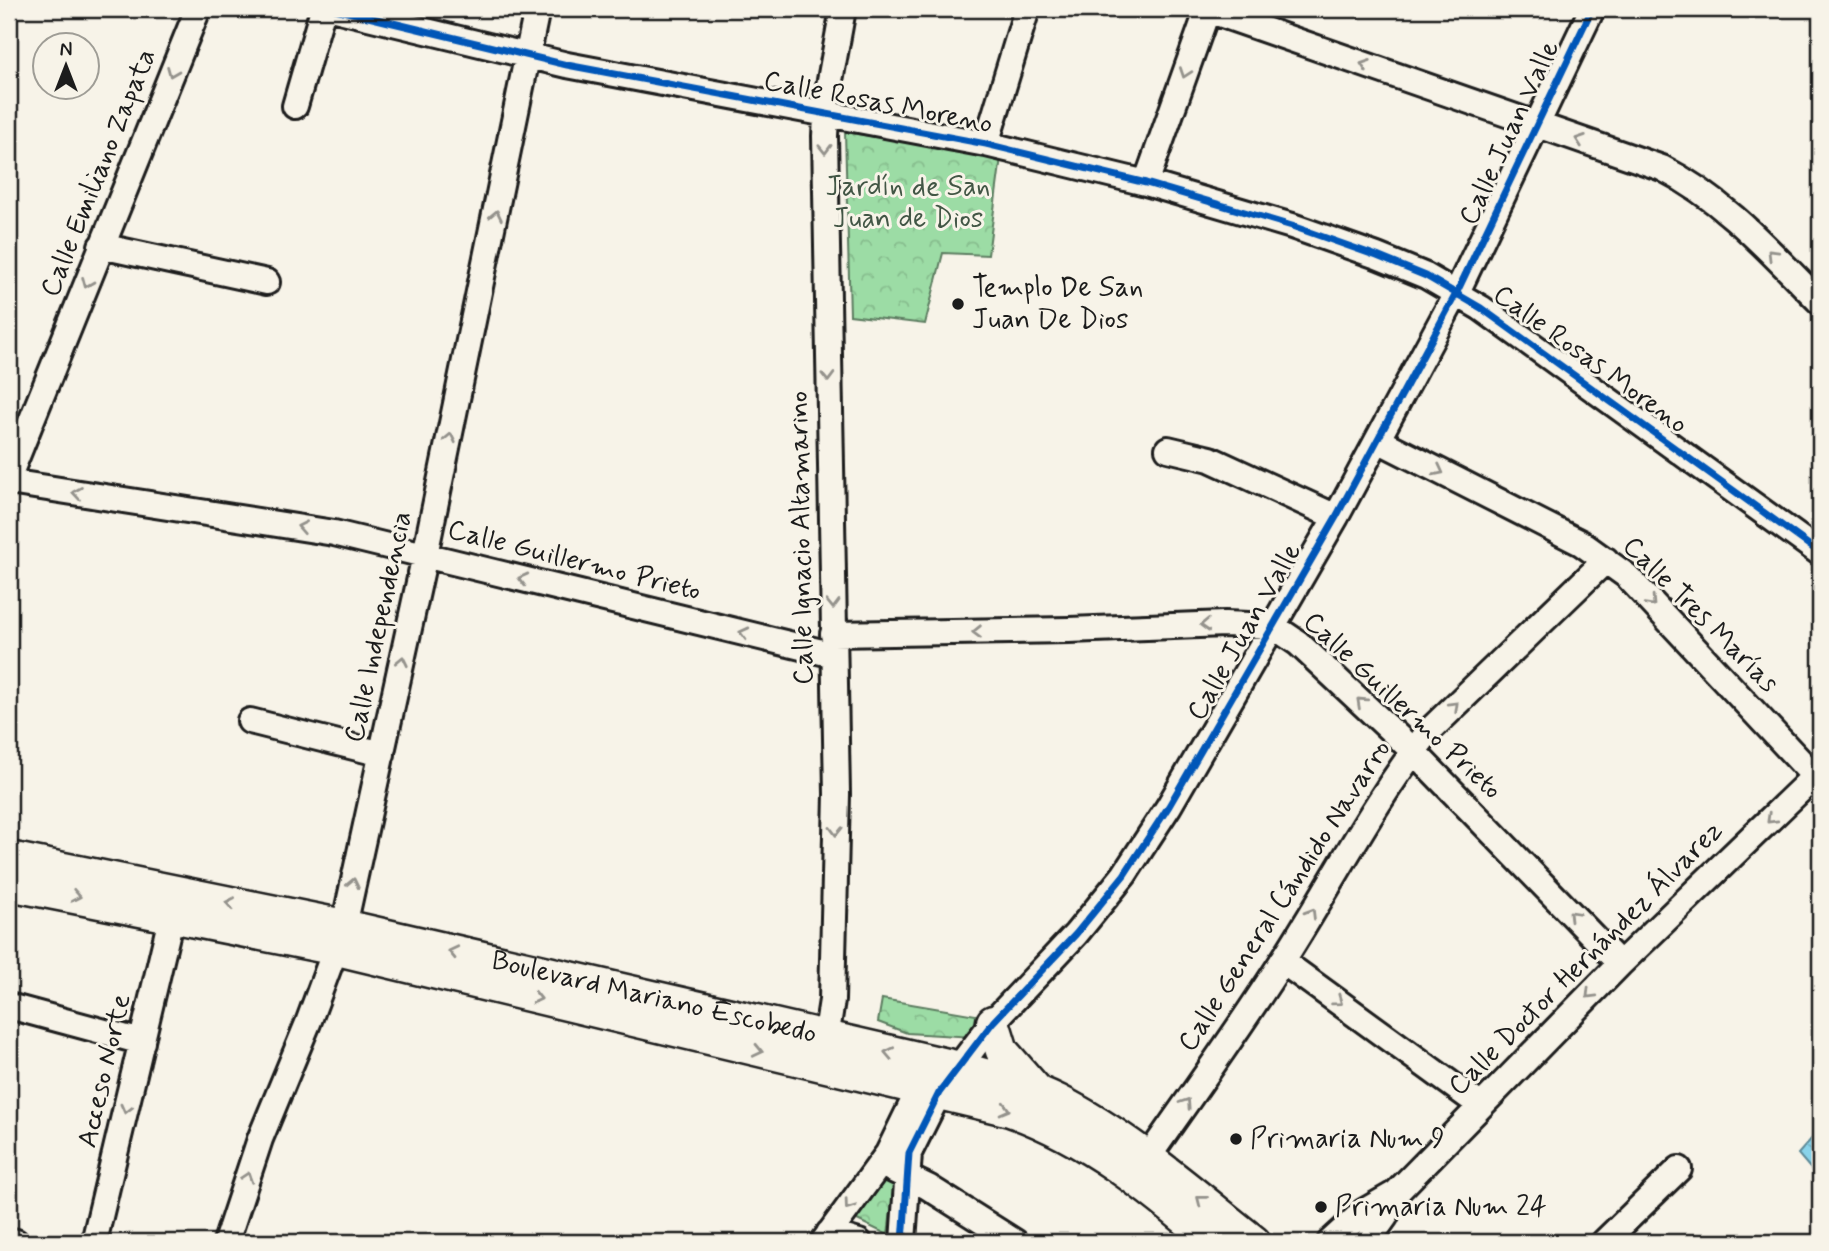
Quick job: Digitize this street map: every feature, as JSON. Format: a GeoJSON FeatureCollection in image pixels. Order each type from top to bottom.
{"type":"FeatureCollection","features":[{"type":"Feature","properties":{"kind":"main road","name":"Boulevard Mariano Escobedo"},"geometry":{"type":"LineString","coordinates":[[9,858],[937,1078],[1038,1092],[1085,1116],[1147,1159],[1254,1242]]}},
{"type":"Feature","properties":{"kind":"main road","name":"Boulevard Mariano Escobedo"},"geometry":{"type":"LineString","coordinates":[[9,884],[172,914],[340,938]]}},
{"type":"Feature","properties":{"kind":"main road"},"geometry":{"type":"LineString","coordinates":[[993,1022],[1002,1052],[1038,1092]]}},
{"type":"Feature","properties":{"kind":"main road","name":"Boulevard Mariano Escobedo"},"geometry":{"type":"LineString","coordinates":[[937,1078],[1066,1133],[1118,1166],[1213,1242]]}},
{"type":"Feature","properties":{"kind":"street","name":"Calle Emiliano Zapata"},"geometry":{"type":"LineString","coordinates":[[9,476],[198,9]]}},
{"type":"Feature","properties":{"kind":"street"},"geometry":{"type":"LineString","coordinates":[[295,106],[323,9]]}},
{"type":"Feature","properties":{"kind":"street","name":"Calle Rosas Moreno"},"geometry":{"type":"LineString","coordinates":[[335,9],[454,36],[529,57],[825,116],[986,144],[1146,183],[1292,226],[1389,261],[1457,292],[1820,553]]}},
{"type":"Feature","properties":{"kind":"street","name":"Calle Independencia"},"geometry":{"type":"LineString","coordinates":[[226,1242],[260,1139],[340,938],[425,555],[537,9]]}},
{"type":"Feature","properties":{"kind":"street","name":"Calle Ignacio Altamarino"},"geometry":{"type":"LineString","coordinates":[[824,1052],[832,1000],[836,794],[825,116],[843,9]]}},
{"type":"Feature","properties":{"kind":"street"},"geometry":{"type":"LineString","coordinates":[[986,144],[1027,9]]}},
{"type":"Feature","properties":{"kind":"street"},"geometry":{"type":"LineString","coordinates":[[1146,183],[1207,9],[1662,168],[1690,182],[1744,226],[1820,302]]}},
{"type":"Feature","properties":{"kind":"street","name":"Calle Juan Valle"},"geometry":{"type":"LineString","coordinates":[[903,1242],[909,1153],[937,1078],[1076,933],[1124,875],[1169,806],[1336,517],[1457,292],[1592,9]]}},
{"type":"Feature","properties":{"kind":"street"},"geometry":{"type":"LineString","coordinates":[[101,246],[267,282]]}},
{"type":"Feature","properties":{"kind":"street","name":"Calle Tres Marías"},"geometry":{"type":"LineString","coordinates":[[1378,440],[1581,543],[1606,560],[1627,576],[1817,774]]}},
{"type":"Feature","properties":{"kind":"street"},"geometry":{"type":"LineString","coordinates":[[1168,449],[1210,459],[1336,517]]}},
{"type":"Feature","properties":{"kind":"street","name":"Calle Guillermo Prieto"},"geometry":{"type":"LineString","coordinates":[[9,482],[283,523],[834,644],[1069,630],[1225,624],[1273,626],[1298,643],[1413,751],[1620,964]]}},
{"type":"Feature","properties":{"kind":"street","name":"Calle General Cándido Navarro"},"geometry":{"type":"LineString","coordinates":[[1147,1159],[1282,961],[1391,781],[1413,751],[1429,731],[1606,560]]}},
{"type":"Feature","properties":{"kind":"street"},"geometry":{"type":"LineString","coordinates":[[250,722],[382,754]]}},
{"type":"Feature","properties":{"kind":"street","name":"Calle Doctor Hernández Álvarez"},"geometry":{"type":"LineString","coordinates":[[1329,1242],[1363,1212],[1396,1192],[1620,964],[1817,774]]}},
{"type":"Feature","properties":{"kind":"street","name":"Acceso Norte"},"geometry":{"type":"LineString","coordinates":[[94,1242],[172,914]]}},
{"type":"Feature","properties":{"kind":"street"},"geometry":{"type":"LineString","coordinates":[[1282,961],[1480,1105]]}},
{"type":"Feature","properties":{"kind":"street"},"geometry":{"type":"LineString","coordinates":[[9,1006],[142,1042]]}},
{"type":"Feature","properties":{"kind":"street"},"geometry":{"type":"LineString","coordinates":[[859,1242],[826,1238],[937,1078]]}},
{"type":"Feature","properties":{"kind":"street"},"geometry":{"type":"LineString","coordinates":[[879,1164],[906,1175],[1015,1242]]}},
{"type":"Feature","properties":{"kind":"street"},"geometry":{"type":"LineString","coordinates":[[1604,1242],[1679,1169]]}},
{"type":"Feature","properties":{"kind":"street","name":"Calle Doctor Hernández Álvarez"},"geometry":{"type":"LineString","coordinates":[[1367,1242],[1385,1217],[1396,1192]]}},
{"type":"Feature","properties":{"kind":"street"},"geometry":{"type":"LineString","coordinates":[[9,1240],[16,1242]]}},
{"type":"Feature","properties":{"kind":"green space","name":"Jardín de San Juan de Dios"},"geometry":{"type":"Polygon","coordinates":[[[845,132],[1001,157],[988,255],[943,253],[925,324],[850,315],[845,132]]]}},
{"type":"Feature","properties":{"kind":"green space"},"geometry":{"type":"Polygon","coordinates":[[[882,999],[976,1015],[974,1037],[907,1033],[878,1022],[882,999]]]}},
{"type":"Feature","properties":{"kind":"green space"},"geometry":{"type":"Polygon","coordinates":[[[899,1143],[888,1235],[849,1216],[899,1143]]]}},
{"type":"Feature","properties":{"kind":"water"},"geometry":{"type":"Polygon","coordinates":[[[1820,1129],[1820,1180],[1798,1154],[1820,1129]]]}},
{"type":"Feature","properties":{"kind":"cycle path"},"geometry":{"type":"LineString","coordinates":[[335,9],[567,65],[986,144],[1146,183],[1292,226],[1377,256],[1426,276],[1481,308],[1820,553]]}},
{"type":"Feature","properties":{"kind":"cycle path"},"geometry":{"type":"LineString","coordinates":[[903,1242],[909,1153],[939,1093],[993,1022],[1076,934],[1124,875],[1169,806],[1336,517],[1457,292],[1592,9]]}},
{"type":"Feature","properties":{"kind":"place","name":"Templo De San Juan De Dios"},"geometry":{"type":"Point","coordinates":[958,304]}},
{"type":"Feature","properties":{"kind":"place","name":"Primaria Num 9"},"geometry":{"type":"Point","coordinates":[1236,1139]}},
{"type":"Feature","properties":{"kind":"place","name":"Primaria Num 24"},"geometry":{"type":"Point","coordinates":[1321,1207]}}]}
